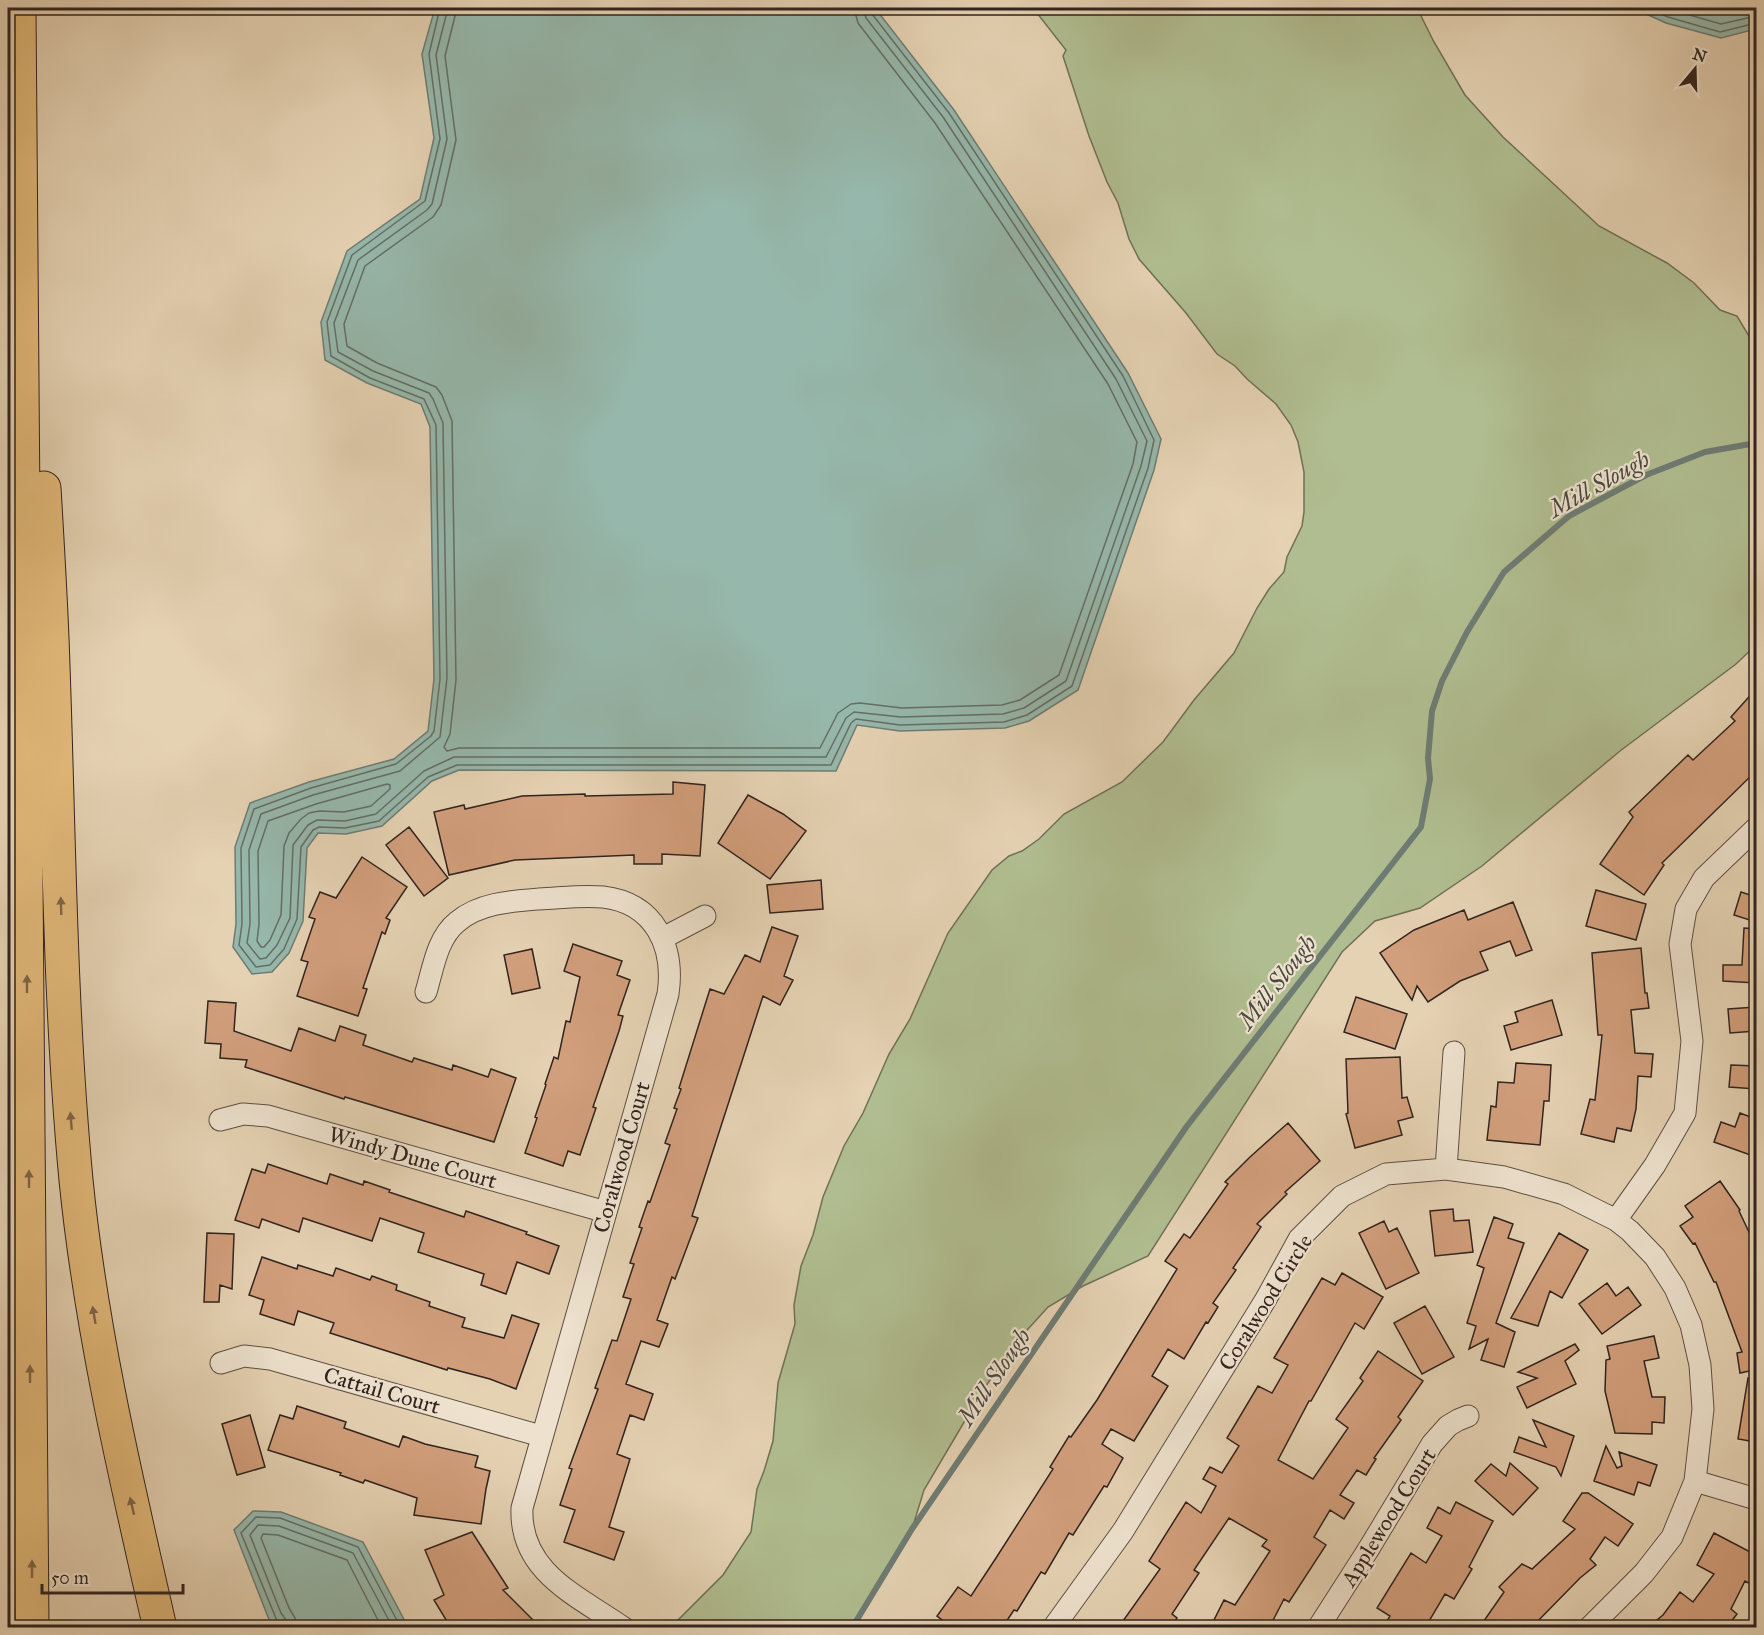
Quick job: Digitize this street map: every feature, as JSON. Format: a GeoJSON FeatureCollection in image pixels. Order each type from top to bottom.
{"type":"FeatureCollection","features":[{"type":"Feature","properties":{"kind":"highway"},"geometry":{"type":"LineString","coordinates":[[19,8],[32,1628]]}},
{"type":"Feature","properties":{"kind":"highway"},"geometry":{"type":"LineString","coordinates":[[19,52],[52,635],[65,1038],[76,1182],[92,1304],[113,1419],[160,1628]]}},
{"type":"Feature","properties":{"kind":"street"},"geometry":{"type":"LineString","coordinates":[[1616,1220],[1655,1165],[1685,1113],[1692,1041],[1680,944],[1686,909],[1704,878],[1756,828]]}},
{"type":"Feature","properties":{"kind":"street","name":"Coralwood Court"},"geometry":{"type":"LineString","coordinates":[[426,992],[443,939],[449,930],[465,916],[488,907],[522,900],[577,896],[605,897],[627,904],[652,922],[663,938],[669,957],[668,994],[522,1508],[526,1543],[531,1554],[548,1575],[624,1628]]}},
{"type":"Feature","properties":{"kind":"street"},"geometry":{"type":"LineString","coordinates":[[663,938],[705,916]]}},
{"type":"Feature","properties":{"kind":"street"},"geometry":{"type":"LineString","coordinates":[[1446,1169],[1454,1052]]}},
{"type":"Feature","properties":{"kind":"street","name":"Windy Dune Court"},"geometry":{"type":"LineString","coordinates":[[220,1120],[243,1114],[268,1116],[606,1212]]}},
{"type":"Feature","properties":{"kind":"street","name":"Coralwood Circle"},"geometry":{"type":"LineString","coordinates":[[1053,1628],[1123,1531],[1266,1299],[1299,1239],[1341,1196],[1386,1174],[1446,1169],[1504,1177],[1563,1194],[1616,1220],[1630,1231],[1654,1257],[1675,1288],[1691,1325],[1700,1365],[1703,1408],[1695,1481],[1672,1537],[1644,1573],[1589,1628]]}},
{"type":"Feature","properties":{"kind":"street","name":"Cattail Court"},"geometry":{"type":"LineString","coordinates":[[221,1362],[244,1356],[270,1359],[541,1436]]}},
{"type":"Feature","properties":{"kind":"street","name":"Applewood Court"},"geometry":{"type":"LineString","coordinates":[[1318,1628],[1432,1444],[1448,1426],[1468,1416]]}},
{"type":"Feature","properties":{"kind":"street"},"geometry":{"type":"LineString","coordinates":[[1695,1481],[1756,1499]]}},
{"type":"Feature","properties":{"kind":"green space","name":"Mill Slough"},"geometry":{"type":"Polygon","coordinates":[[[1033,8],[1417,8],[1465,95],[1503,137],[1599,226],[1667,263],[1694,283],[1720,310],[1737,316],[1752,341],[1756,342],[1756,645],[1736,664],[1620,751],[1482,866],[1420,908],[1375,921],[1342,952],[1148,1256],[1083,1286],[1048,1307],[1019,1339],[983,1390],[924,1490],[912,1529],[852,1627],[671,1627],[723,1575],[751,1532],[757,1489],[773,1441],[778,1383],[795,1324],[794,1305],[801,1266],[813,1235],[823,1197],[844,1146],[863,1113],[889,1054],[910,1019],[948,933],[992,870],[1009,856],[1022,851],[1039,839],[1064,814],[1122,782],[1163,742],[1194,700],[1234,653],[1257,608],[1269,589],[1284,572],[1287,557],[1302,526],[1304,472],[1298,442],[1291,425],[1276,404],[1235,366],[1217,354],[1186,313],[1139,259],[1089,136],[1063,56],[1066,50],[1033,8]]]}},
{"type":"Feature","properties":{"kind":"water"},"geometry":{"type":"Polygon","coordinates":[[[435,8],[875,8],[954,110],[1128,373],[1161,439],[1154,470],[1078,690],[1029,721],[1005,728],[900,731],[857,725],[836,771],[459,770],[432,781],[382,826],[346,834],[318,833],[307,848],[303,921],[289,953],[272,972],[252,974],[233,947],[236,924],[235,847],[250,803],[309,782],[394,759],[428,731],[434,679],[430,427],[421,404],[367,383],[325,360],[321,322],[347,251],[420,199],[434,138],[422,54],[435,8]]]}},
{"type":"Feature","properties":{"kind":"water"},"geometry":{"type":"Polygon","coordinates":[[[1633,8],[1756,8],[1756,29],[1721,38],[1666,23],[1633,8]]]}},
{"type":"Feature","properties":{"kind":"water"},"geometry":{"type":"Polygon","coordinates":[[[253,1511],[281,1512],[363,1542],[408,1627],[277,1627],[270,1622],[234,1530],[253,1511]]]}},
{"type":"Feature","properties":{"kind":"building"},"geometry":{"type":"Polygon","coordinates":[[[1756,689],[1756,771],[1662,863],[1664,865],[1644,895],[1600,864],[1633,817],[1629,812],[1688,755],[1693,760],[1735,721],[1731,717],[1756,689]]]}},
{"type":"Feature","properties":{"kind":"building"},"geometry":{"type":"Polygon","coordinates":[[[673,782],[705,785],[700,856],[662,854],[662,864],[634,864],[634,855],[515,860],[449,875],[434,812],[464,805],[465,809],[522,796],[673,794],[673,782]]]}},
{"type":"Feature","properties":{"kind":"building"},"geometry":{"type":"Polygon","coordinates":[[[748,795],[783,814],[806,831],[770,879],[718,843],[748,795]]]}},
{"type":"Feature","properties":{"kind":"building"},"geometry":{"type":"Polygon","coordinates":[[[409,827],[448,878],[424,896],[386,845],[409,827]]]}},
{"type":"Feature","properties":{"kind":"building"},"geometry":{"type":"Polygon","coordinates":[[[362,857],[407,887],[386,918],[390,920],[385,934],[382,932],[363,988],[367,989],[358,1016],[297,996],[308,962],[301,960],[315,919],[309,917],[320,892],[336,898],[362,857]]]}},
{"type":"Feature","properties":{"kind":"building"},"geometry":{"type":"Polygon","coordinates":[[[821,880],[823,909],[770,913],[767,885],[821,880]]]}},
{"type":"Feature","properties":{"kind":"building"},"geometry":{"type":"Polygon","coordinates":[[[1596,890],[1646,904],[1636,940],[1586,926],[1596,890]]]}},
{"type":"Feature","properties":{"kind":"building"},"geometry":{"type":"Polygon","coordinates":[[[1741,892],[1756,897],[1756,922],[1734,915],[1741,892]]]}},
{"type":"Feature","properties":{"kind":"building"},"geometry":{"type":"Polygon","coordinates":[[[1513,902],[1532,950],[1516,956],[1510,941],[1480,952],[1488,970],[1460,981],[1428,1002],[1417,986],[1412,1000],[1380,953],[1414,930],[1464,910],[1468,920],[1513,902]]]}},
{"type":"Feature","properties":{"kind":"building"},"geometry":{"type":"Polygon","coordinates":[[[772,927],[798,936],[784,976],[793,980],[780,1005],[763,996],[692,1216],[698,1218],[675,1279],[672,1277],[657,1320],[668,1324],[659,1347],[641,1341],[626,1384],[653,1394],[644,1420],[630,1415],[617,1454],[630,1459],[609,1527],[624,1532],[614,1560],[564,1542],[575,1510],[560,1505],[572,1469],[569,1468],[598,1389],[595,1388],[612,1340],[617,1341],[631,1299],[623,1297],[634,1264],[630,1263],[642,1228],[639,1227],[670,1145],[665,1143],[677,1109],[674,1108],[681,1089],[679,1088],[710,989],[724,994],[745,955],[760,962],[772,927]]]}},
{"type":"Feature","properties":{"kind":"building"},"geometry":{"type":"Polygon","coordinates":[[[1744,928],[1756,929],[1756,983],[1723,981],[1723,965],[1742,965],[1744,928]]]}},
{"type":"Feature","properties":{"kind":"building"},"geometry":{"type":"Polygon","coordinates":[[[573,944],[622,961],[617,975],[630,980],[618,1015],[623,1016],[619,1031],[593,1107],[596,1108],[580,1155],[568,1151],[563,1166],[525,1153],[554,1057],[558,1059],[566,1021],[570,1022],[580,977],[564,971],[573,944]]]}},
{"type":"Feature","properties":{"kind":"building"},"geometry":{"type":"Polygon","coordinates":[[[1641,948],[1645,993],[1647,993],[1649,1008],[1631,1010],[1635,1053],[1653,1054],[1651,1077],[1638,1076],[1636,1109],[1631,1131],[1617,1128],[1614,1142],[1581,1134],[1590,1099],[1595,1100],[1602,1035],[1598,1035],[1592,953],[1641,948]]]}},
{"type":"Feature","properties":{"kind":"building"},"geometry":{"type":"Polygon","coordinates":[[[532,949],[540,988],[512,994],[504,955],[532,949]]]}},
{"type":"Feature","properties":{"kind":"building"},"geometry":{"type":"Polygon","coordinates":[[[1356,997],[1407,1014],[1395,1049],[1344,1032],[1356,997]]]}},
{"type":"Feature","properties":{"kind":"building"},"geometry":{"type":"Polygon","coordinates":[[[1552,1000],[1562,1035],[1511,1050],[1504,1026],[1518,1022],[1515,1012],[1552,1000]]]}},
{"type":"Feature","properties":{"kind":"building"},"geometry":{"type":"Polygon","coordinates":[[[208,1001],[236,1003],[234,1031],[291,1051],[299,1028],[335,1041],[340,1026],[366,1035],[363,1045],[412,1062],[414,1058],[452,1070],[453,1065],[488,1077],[491,1069],[516,1078],[494,1142],[345,1097],[344,1099],[245,1067],[247,1060],[220,1058],[221,1044],[205,1043],[208,1001]]]}},
{"type":"Feature","properties":{"kind":"building"},"geometry":{"type":"Polygon","coordinates":[[[1756,1007],[1756,1031],[1730,1033],[1728,1009],[1756,1007]]]}},
{"type":"Feature","properties":{"kind":"building"},"geometry":{"type":"Polygon","coordinates":[[[1400,1057],[1402,1098],[1407,1097],[1413,1117],[1398,1121],[1402,1135],[1355,1148],[1346,1114],[1348,1113],[1346,1059],[1400,1057]]]}},
{"type":"Feature","properties":{"kind":"building"},"geometry":{"type":"Polygon","coordinates":[[[1516,1063],[1551,1065],[1549,1101],[1544,1101],[1540,1145],[1487,1140],[1491,1106],[1496,1107],[1498,1082],[1514,1083],[1516,1063]]]}},
{"type":"Feature","properties":{"kind":"building"},"geometry":{"type":"Polygon","coordinates":[[[1731,1065],[1756,1066],[1756,1089],[1729,1087],[1731,1065]]]}},
{"type":"Feature","properties":{"kind":"building"},"geometry":{"type":"Polygon","coordinates":[[[1740,1113],[1756,1119],[1756,1157],[1714,1142],[1721,1122],[1735,1127],[1740,1113]]]}},
{"type":"Feature","properties":{"kind":"building"},"geometry":{"type":"Polygon","coordinates":[[[1288,1123],[1320,1161],[1285,1192],[1287,1194],[1257,1224],[1261,1227],[1233,1268],[1236,1270],[1213,1303],[1218,1307],[1208,1323],[1206,1322],[1184,1359],[1168,1349],[1152,1376],[1168,1386],[1134,1441],[1111,1429],[1102,1444],[1123,1458],[1107,1487],[1104,1486],[1073,1535],[1069,1533],[1045,1574],[1041,1572],[1017,1611],[1014,1610],[1002,1628],[953,1628],[937,1616],[958,1587],[971,1596],[996,1558],[1053,1469],[1050,1467],[1069,1436],[1071,1437],[1097,1400],[1177,1269],[1165,1261],[1184,1234],[1190,1238],[1228,1184],[1225,1182],[1288,1123]]]}},
{"type":"Feature","properties":{"kind":"building"},"geometry":{"type":"Polygon","coordinates":[[[268,1164],[327,1184],[330,1174],[363,1185],[364,1181],[390,1190],[389,1192],[464,1217],[466,1211],[527,1232],[526,1234],[559,1246],[549,1274],[517,1262],[506,1294],[481,1285],[484,1274],[418,1252],[424,1233],[380,1218],[372,1241],[303,1218],[299,1232],[262,1219],[259,1228],[235,1220],[252,1169],[265,1173],[268,1164]]]}},
{"type":"Feature","properties":{"kind":"building"},"geometry":{"type":"Polygon","coordinates":[[[1720,1181],[1740,1210],[1756,1247],[1756,1442],[1738,1439],[1748,1378],[1752,1378],[1749,1371],[1740,1373],[1737,1353],[1742,1352],[1716,1282],[1695,1243],[1693,1244],[1680,1226],[1693,1217],[1685,1206],[1720,1181]]]}},
{"type":"Feature","properties":{"kind":"building"},"geometry":{"type":"Polygon","coordinates":[[[1453,1209],[1454,1221],[1469,1220],[1473,1252],[1435,1256],[1430,1211],[1453,1209]]]}},
{"type":"Feature","properties":{"kind":"building"},"geometry":{"type":"Polygon","coordinates":[[[1494,1217],[1513,1224],[1508,1238],[1524,1243],[1496,1323],[1515,1332],[1504,1367],[1481,1360],[1488,1339],[1469,1349],[1476,1326],[1467,1323],[1484,1268],[1477,1265],[1494,1217]]]}},
{"type":"Feature","properties":{"kind":"building"},"geometry":{"type":"Polygon","coordinates":[[[1384,1221],[1389,1232],[1397,1228],[1419,1273],[1386,1289],[1359,1233],[1384,1221]]]}},
{"type":"Feature","properties":{"kind":"building"},"geometry":{"type":"Polygon","coordinates":[[[207,1233],[234,1234],[232,1289],[220,1285],[219,1302],[204,1302],[207,1233]]]}},
{"type":"Feature","properties":{"kind":"building"},"geometry":{"type":"Polygon","coordinates":[[[1559,1233],[1588,1250],[1562,1298],[1550,1291],[1538,1326],[1511,1318],[1559,1233]]]}},
{"type":"Feature","properties":{"kind":"building"},"geometry":{"type":"Polygon","coordinates":[[[262,1257],[297,1269],[298,1265],[333,1276],[336,1268],[370,1280],[372,1276],[397,1285],[396,1290],[430,1302],[429,1306],[465,1318],[462,1327],[504,1338],[512,1315],[539,1324],[516,1389],[490,1379],[448,1368],[447,1370],[330,1333],[334,1323],[298,1311],[294,1325],[260,1314],[264,1300],[249,1295],[262,1257]]]}},
{"type":"Feature","properties":{"kind":"building"},"geometry":{"type":"Polygon","coordinates":[[[1342,1273],[1383,1297],[1364,1329],[1355,1323],[1309,1401],[1278,1460],[1313,1479],[1348,1428],[1336,1419],[1363,1381],[1360,1378],[1378,1351],[1423,1381],[1398,1417],[1401,1420],[1374,1458],[1376,1459],[1366,1475],[1357,1470],[1340,1495],[1354,1503],[1344,1519],[1330,1510],[1314,1537],[1326,1545],[1289,1602],[1284,1599],[1269,1628],[1210,1628],[1224,1600],[1235,1605],[1270,1551],[1262,1546],[1267,1540],[1229,1518],[1194,1570],[1199,1573],[1172,1614],[1177,1618],[1170,1628],[1118,1628],[1160,1569],[1149,1561],[1186,1502],[1201,1513],[1216,1486],[1203,1479],[1210,1467],[1222,1473],[1239,1446],[1227,1438],[1258,1386],[1272,1393],[1288,1365],[1274,1358],[1322,1278],[1335,1285],[1342,1273]]]}},
{"type":"Feature","properties":{"kind":"building"},"geometry":{"type":"Polygon","coordinates":[[[1607,1283],[1616,1296],[1628,1287],[1641,1305],[1602,1334],[1579,1304],[1607,1283]]]}},
{"type":"Feature","properties":{"kind":"building"},"geometry":{"type":"Polygon","coordinates":[[[1425,1306],[1454,1357],[1422,1374],[1394,1323],[1425,1306]]]}},
{"type":"Feature","properties":{"kind":"building"},"geometry":{"type":"Polygon","coordinates":[[[1654,1336],[1659,1358],[1644,1361],[1652,1397],[1665,1397],[1664,1423],[1652,1422],[1652,1434],[1615,1433],[1605,1391],[1606,1360],[1610,1359],[1607,1346],[1654,1336]]]}},
{"type":"Feature","properties":{"kind":"building"},"geometry":{"type":"Polygon","coordinates":[[[1575,1344],[1579,1350],[1565,1361],[1576,1384],[1527,1408],[1517,1387],[1537,1378],[1518,1372],[1575,1344]]]}},
{"type":"Feature","properties":{"kind":"building"},"geometry":{"type":"Polygon","coordinates":[[[297,1406],[346,1422],[344,1428],[399,1447],[403,1436],[425,1444],[478,1456],[475,1467],[490,1471],[481,1524],[414,1515],[417,1498],[365,1480],[363,1483],[340,1475],[341,1473],[268,1450],[280,1415],[293,1419],[297,1406]]]}},
{"type":"Feature","properties":{"kind":"building"},"geometry":{"type":"Polygon","coordinates":[[[250,1415],[265,1467],[237,1475],[222,1424],[250,1415]]]}},
{"type":"Feature","properties":{"kind":"building"},"geometry":{"type":"Polygon","coordinates":[[[1533,1420],[1574,1436],[1561,1476],[1556,1467],[1514,1452],[1519,1437],[1546,1447],[1533,1420]]]}},
{"type":"Feature","properties":{"kind":"building"},"geometry":{"type":"Polygon","coordinates":[[[1606,1446],[1617,1468],[1622,1466],[1619,1452],[1657,1465],[1650,1486],[1638,1482],[1634,1495],[1594,1481],[1606,1446]]]}},
{"type":"Feature","properties":{"kind":"building"},"geometry":{"type":"Polygon","coordinates":[[[1510,1463],[1538,1488],[1513,1515],[1475,1481],[1491,1464],[1506,1476],[1510,1463]]]}},
{"type":"Feature","properties":{"kind":"building"},"geometry":{"type":"Polygon","coordinates":[[[1582,1493],[1588,1493],[1633,1524],[1618,1546],[1605,1537],[1590,1559],[1596,1565],[1580,1578],[1531,1628],[1479,1628],[1504,1592],[1499,1587],[1522,1564],[1532,1569],[1575,1529],[1563,1521],[1582,1493]]]}},
{"type":"Feature","properties":{"kind":"building"},"geometry":{"type":"Polygon","coordinates":[[[1456,1502],[1493,1521],[1469,1567],[1472,1569],[1454,1599],[1445,1594],[1425,1628],[1383,1628],[1390,1616],[1377,1608],[1411,1553],[1426,1563],[1442,1536],[1427,1528],[1438,1507],[1450,1514],[1456,1502]]]}},
{"type":"Feature","properties":{"kind":"building"},"geometry":{"type":"Polygon","coordinates":[[[472,1532],[508,1588],[503,1590],[541,1628],[451,1628],[434,1600],[444,1595],[425,1550],[472,1532]]]}},
{"type":"Feature","properties":{"kind":"building"},"geometry":{"type":"Polygon","coordinates":[[[1714,1533],[1756,1555],[1756,1587],[1745,1581],[1731,1609],[1737,1614],[1726,1628],[1647,1628],[1663,1615],[1680,1592],[1693,1602],[1714,1574],[1697,1565],[1714,1533]]]}},
{"type":"Feature","properties":{"kind":"waterway","name":"Mill Slough"},"geometry":{"type":"LineString","coordinates":[[852,1628],[912,1529],[1187,1126],[1421,827],[1430,779],[1428,758],[1432,711],[1442,681],[1467,632],[1504,572],[1569,516],[1646,475],[1705,452],[1756,443]]}}]}
